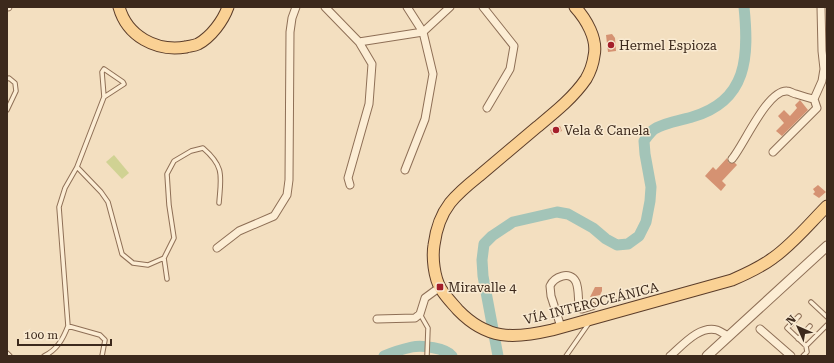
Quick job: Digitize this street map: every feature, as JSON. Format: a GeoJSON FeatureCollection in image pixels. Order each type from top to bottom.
{"type":"FeatureCollection","features":[{"type":"Feature","properties":{"kind":"main road"},"geometry":{"type":"LineString","coordinates":[[119,7],[122,16],[132,31],[143,40],[162,48],[180,48],[197,45],[211,35],[228,7]]}},
{"type":"Feature","properties":{"kind":"main road","name":"VÍA INTEROCEÁNICA"},"geometry":{"type":"LineString","coordinates":[[575,7],[585,20],[594,42],[595,54],[592,66],[586,78],[575,92],[554,113],[451,201],[440,217],[433,252],[434,268],[440,287],[448,299],[478,327],[501,335],[517,336],[533,334],[557,329],[732,280],[755,270],[774,258],[787,247],[827,206]]}},
{"type":"Feature","properties":{"kind":"street"},"geometry":{"type":"LineString","coordinates":[[217,248],[239,231],[274,216],[287,195],[289,180],[290,32],[292,18],[296,7]]}},
{"type":"Feature","properties":{"kind":"street"},"geometry":{"type":"LineString","coordinates":[[325,7],[359,42],[372,64],[369,104],[348,178],[350,185]]}},
{"type":"Feature","properties":{"kind":"street"},"geometry":{"type":"LineString","coordinates":[[405,170],[425,119],[433,74],[424,32],[408,7]]}},
{"type":"Feature","properties":{"kind":"street"},"geometry":{"type":"LineString","coordinates":[[359,42],[424,32],[450,7]]}},
{"type":"Feature","properties":{"kind":"street"},"geometry":{"type":"LineString","coordinates":[[484,7],[514,46],[510,69],[487,108]]}},
{"type":"Feature","properties":{"kind":"street"},"geometry":{"type":"LineString","coordinates":[[773,152],[816,111],[817,108],[814,99],[822,81],[824,69],[821,7]]}},
{"type":"Feature","properties":{"kind":"street"},"geometry":{"type":"LineString","coordinates":[[732,160],[742,146],[757,118],[772,98],[787,91],[814,99]]}},
{"type":"Feature","properties":{"kind":"street"},"geometry":{"type":"LineString","coordinates":[[706,356],[827,246]]}},
{"type":"Feature","properties":{"kind":"street"},"geometry":{"type":"LineString","coordinates":[[557,329],[550,286],[556,278],[567,276],[573,278],[576,283],[578,306],[582,309],[592,306]]}},
{"type":"Feature","properties":{"kind":"street"},"geometry":{"type":"LineString","coordinates":[[377,319],[415,318],[420,314],[425,298],[440,287]]}},
{"type":"Feature","properties":{"kind":"street"},"geometry":{"type":"LineString","coordinates":[[760,329],[791,356]]}},
{"type":"Feature","properties":{"kind":"street"},"geometry":{"type":"LineString","coordinates":[[670,356],[700,332],[717,330],[728,336]]}},
{"type":"Feature","properties":{"kind":"lane"},"geometry":{"type":"LineString","coordinates":[[44,356],[51,353],[62,340],[68,326],[59,207],[65,188],[77,167],[104,97],[102,72],[104,69],[124,84],[104,97]]}},
{"type":"Feature","properties":{"kind":"lane"},"geometry":{"type":"LineString","coordinates":[[7,110],[16,91],[16,84],[8,79]]}},
{"type":"Feature","properties":{"kind":"lane"},"geometry":{"type":"LineString","coordinates":[[167,279],[164,258],[174,238],[169,205],[167,174],[174,161],[190,150],[203,148],[214,158],[221,173],[219,203]]}},
{"type":"Feature","properties":{"kind":"lane"},"geometry":{"type":"LineString","coordinates":[[77,167],[108,202],[122,254],[133,263],[148,265],[164,258]]}},
{"type":"Feature","properties":{"kind":"lane"},"geometry":{"type":"LineString","coordinates":[[811,302],[827,317]]}},
{"type":"Feature","properties":{"kind":"lane"},"geometry":{"type":"LineString","coordinates":[[420,314],[428,328],[427,356]]}},
{"type":"Feature","properties":{"kind":"lane"},"geometry":{"type":"LineString","coordinates":[[799,316],[787,328],[806,346],[807,352],[803,356]]}},
{"type":"Feature","properties":{"kind":"lane"},"geometry":{"type":"LineString","coordinates":[[566,356],[592,319]]}},
{"type":"Feature","properties":{"kind":"lane"},"geometry":{"type":"LineString","coordinates":[[68,326],[100,335],[104,338],[105,340],[102,356]]}},
{"type":"Feature","properties":{"kind":"lane"},"geometry":{"type":"LineString","coordinates":[[798,339],[810,326]]}},
{"type":"Feature","properties":{"kind":"lane"},"geometry":{"type":"LineString","coordinates":[[806,346],[827,326]]}},
{"type":"Feature","properties":{"kind":"lane"},"geometry":{"type":"LineString","coordinates":[[7,353],[10,356]]}},
{"type":"Feature","properties":{"kind":"green space"},"geometry":{"type":"Polygon","coordinates":[[[114,155],[129,173],[122,179],[106,162],[114,155]]]}},
{"type":"Feature","properties":{"kind":"building","name":"Hermel Espioza"},"geometry":{"type":"Polygon","coordinates":[[[612,34],[615,38],[616,51],[608,52],[606,35],[612,34]]]}},
{"type":"Feature","properties":{"kind":"building"},"geometry":{"type":"Polygon","coordinates":[[[800,100],[808,110],[782,136],[776,131],[784,123],[778,116],[784,110],[790,116],[797,108],[795,105],[800,100]]]}},
{"type":"Feature","properties":{"kind":"building","name":"Vela & Canela"},"geometry":{"type":"Polygon","coordinates":[[[560,126],[562,131],[552,135],[550,130],[560,126]]]}},
{"type":"Feature","properties":{"kind":"building"},"geometry":{"type":"Polygon","coordinates":[[[727,158],[729,163],[735,163],[737,165],[722,181],[726,185],[721,191],[705,176],[713,167],[716,170],[727,158]]]}},
{"type":"Feature","properties":{"kind":"building"},"geometry":{"type":"Polygon","coordinates":[[[818,185],[826,192],[819,198],[813,194],[815,192],[813,189],[818,185]]]}},
{"type":"Feature","properties":{"kind":"building"},"geometry":{"type":"Polygon","coordinates":[[[595,287],[602,287],[600,295],[590,297],[595,287]]]}},
{"type":"Feature","properties":{"kind":"waterway"},"geometry":{"type":"LineString","coordinates":[[498,356],[483,276],[482,260],[484,244],[492,236],[513,222],[557,212],[568,214],[593,228],[606,239],[617,245],[628,244],[639,236],[646,222],[651,187],[644,141],[652,131],[660,126],[711,110],[724,100],[734,88],[741,74],[745,59],[746,43],[744,7]]}},
{"type":"Feature","properties":{"kind":"waterway"},"geometry":{"type":"LineString","coordinates":[[384,356],[416,346],[439,349],[449,353],[452,356]]}},
{"type":"Feature","properties":{"kind":"place","name":"Hermel Espioza"},"geometry":{"type":"Point","coordinates":[611,45]}},
{"type":"Feature","properties":{"kind":"place","name":"Vela & Canela"},"geometry":{"type":"Point","coordinates":[556,130]}},
{"type":"Feature","properties":{"kind":"place","name":"Miravalle 4"},"geometry":{"type":"Point","coordinates":[440,287]}}]}
